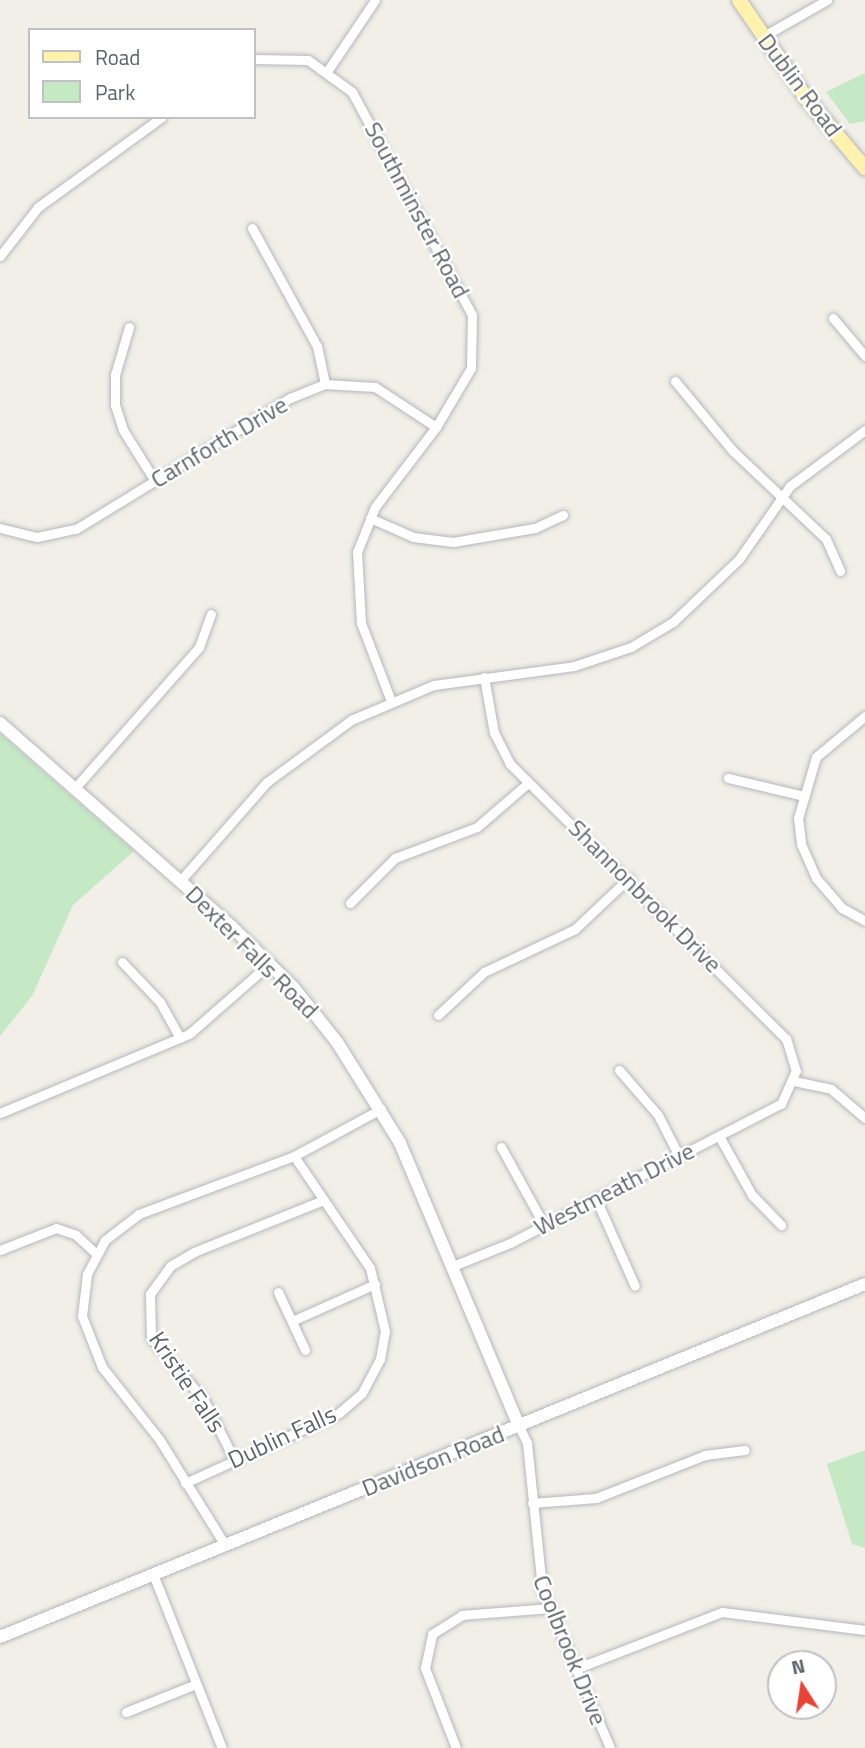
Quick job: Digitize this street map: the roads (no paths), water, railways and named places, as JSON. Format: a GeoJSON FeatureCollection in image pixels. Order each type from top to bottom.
{"type":"FeatureCollection","features":[{"type":"Feature","properties":{"kind":"main road","name":"Dublin Road"},"geometry":{"type":"LineString","coordinates":[[739,0],[762,37],[865,168]]}},
{"type":"Feature","properties":{"kind":"main road","name":"Dexter Falls Road"},"geometry":{"type":"LineString","coordinates":[[0,723],[270,963],[318,1016],[381,1109],[453,1266],[519,1426]]}},
{"type":"Feature","properties":{"kind":"main road","name":"Davidson Road"},"geometry":{"type":"LineString","coordinates":[[0,1637],[865,1284]]}},
{"type":"Feature","properties":{"kind":"street"},"geometry":{"type":"LineString","coordinates":[[256,59],[286,56],[328,70],[375,0]]}},
{"type":"Feature","properties":{"kind":"street"},"geometry":{"type":"LineString","coordinates":[[762,37],[827,0]]}},
{"type":"Feature","properties":{"kind":"street","name":"Southminster Road"},"geometry":{"type":"LineString","coordinates":[[328,70],[354,94],[472,315],[471,368],[436,427],[370,518],[357,552],[355,586],[361,623],[391,701]]}},
{"type":"Feature","properties":{"kind":"street"},"geometry":{"type":"LineString","coordinates":[[0,256],[38,207],[159,119]]}},
{"type":"Feature","properties":{"kind":"street"},"geometry":{"type":"LineString","coordinates":[[252,228],[317,346],[325,384]]}},
{"type":"Feature","properties":{"kind":"street"},"geometry":{"type":"LineString","coordinates":[[833,318],[865,356]]}},
{"type":"Feature","properties":{"kind":"street"},"geometry":{"type":"LineString","coordinates":[[129,327],[115,374],[115,405],[123,430],[155,481]]}},
{"type":"Feature","properties":{"kind":"street"},"geometry":{"type":"LineString","coordinates":[[675,381],[733,451],[783,494],[826,539],[840,571]]}},
{"type":"Feature","properties":{"kind":"street","name":"Carnforth Drive"},"geometry":{"type":"LineString","coordinates":[[0,528],[37,537],[63,533],[155,481],[290,398],[325,384],[375,387],[436,427]]}},
{"type":"Feature","properties":{"kind":"street"},"geometry":{"type":"LineString","coordinates":[[180,881],[284,767],[322,737],[391,701],[434,685],[574,666],[631,647],[673,622],[739,559],[783,494],[814,463],[865,430]]}},
{"type":"Feature","properties":{"kind":"street"},"geometry":{"type":"LineString","coordinates":[[370,518],[413,537],[453,542],[535,528],[563,514]]}},
{"type":"Feature","properties":{"kind":"street"},"geometry":{"type":"LineString","coordinates":[[75,789],[199,647],[212,614]]}},
{"type":"Feature","properties":{"kind":"street","name":"Shannonbrook Drive"},"geometry":{"type":"LineString","coordinates":[[484,677],[494,733],[527,784],[629,878],[786,1039],[794,1056],[794,1081]]}},
{"type":"Feature","properties":{"kind":"street"},"geometry":{"type":"LineString","coordinates":[[865,716],[825,746],[800,794],[799,831],[810,868],[832,898],[865,920]]}},
{"type":"Feature","properties":{"kind":"street"},"geometry":{"type":"LineString","coordinates":[[728,778],[800,794]]}},
{"type":"Feature","properties":{"kind":"street"},"geometry":{"type":"LineString","coordinates":[[350,903],[395,858],[477,827],[527,784]]}},
{"type":"Feature","properties":{"kind":"street"},"geometry":{"type":"LineString","coordinates":[[438,1015],[484,972],[575,929],[629,878]]}},
{"type":"Feature","properties":{"kind":"street"},"geometry":{"type":"LineString","coordinates":[[122,962],[160,1002],[180,1038]]}},
{"type":"Feature","properties":{"kind":"street"},"geometry":{"type":"LineString","coordinates":[[0,1113],[180,1038],[225,1007],[270,963]]}},
{"type":"Feature","properties":{"kind":"street"},"geometry":{"type":"LineString","coordinates":[[620,1070],[658,1115],[679,1156]]}},
{"type":"Feature","properties":{"kind":"street"},"geometry":{"type":"LineString","coordinates":[[794,1081],[831,1089],[865,1118]]}},
{"type":"Feature","properties":{"kind":"street","name":"Westmeath Drive"},"geometry":{"type":"LineString","coordinates":[[453,1266],[544,1225],[772,1108],[788,1097],[794,1081]]}},
{"type":"Feature","properties":{"kind":"street"},"geometry":{"type":"LineString","coordinates":[[225,1545],[159,1439],[122,1398],[88,1335],[83,1295],[95,1253],[120,1226],[159,1203],[294,1156],[381,1109]]}},
{"type":"Feature","properties":{"kind":"street"},"geometry":{"type":"LineString","coordinates":[[719,1136],[752,1195],[781,1224]]}},
{"type":"Feature","properties":{"kind":"street"},"geometry":{"type":"LineString","coordinates":[[501,1147],[544,1225]]}},
{"type":"Feature","properties":{"kind":"street","name":"Dublin Falls"},"geometry":{"type":"LineString","coordinates":[[185,1483],[234,1459],[323,1422],[362,1393],[380,1359],[385,1331],[370,1268],[321,1201],[294,1156]]}},
{"type":"Feature","properties":{"kind":"street"},"geometry":{"type":"LineString","coordinates":[[596,1199],[635,1286]]}},
{"type":"Feature","properties":{"kind":"street","name":"Kristie Falls"},"geometry":{"type":"LineString","coordinates":[[234,1459],[204,1400],[151,1338],[150,1294],[170,1266],[194,1252],[321,1201]]}},
{"type":"Feature","properties":{"kind":"street"},"geometry":{"type":"LineString","coordinates":[[0,1250],[56,1228],[76,1235],[95,1253]]}},
{"type":"Feature","properties":{"kind":"street"},"geometry":{"type":"LineString","coordinates":[[292,1321],[375,1284]]}},
{"type":"Feature","properties":{"kind":"street"},"geometry":{"type":"LineString","coordinates":[[278,1292],[305,1350]]}},
{"type":"Feature","properties":{"kind":"street","name":"Coolbrook Drive"},"geometry":{"type":"LineString","coordinates":[[519,1426],[527,1443],[538,1571],[550,1608],[610,1748]]}},
{"type":"Feature","properties":{"kind":"street"},"geometry":{"type":"LineString","coordinates":[[532,1503],[596,1498],[705,1455],[745,1450]]}},
{"type":"Feature","properties":{"kind":"street"},"geometry":{"type":"LineString","coordinates":[[153,1574],[222,1748]]}},
{"type":"Feature","properties":{"kind":"street"},"geometry":{"type":"LineString","coordinates":[[456,1748],[425,1668],[432,1634],[462,1615],[550,1608]]}},
{"type":"Feature","properties":{"kind":"street"},"geometry":{"type":"LineString","coordinates":[[575,1669],[722,1612],[865,1630]]}},
{"type":"Feature","properties":{"kind":"street"},"geometry":{"type":"LineString","coordinates":[[126,1712],[196,1684]]}}]}
